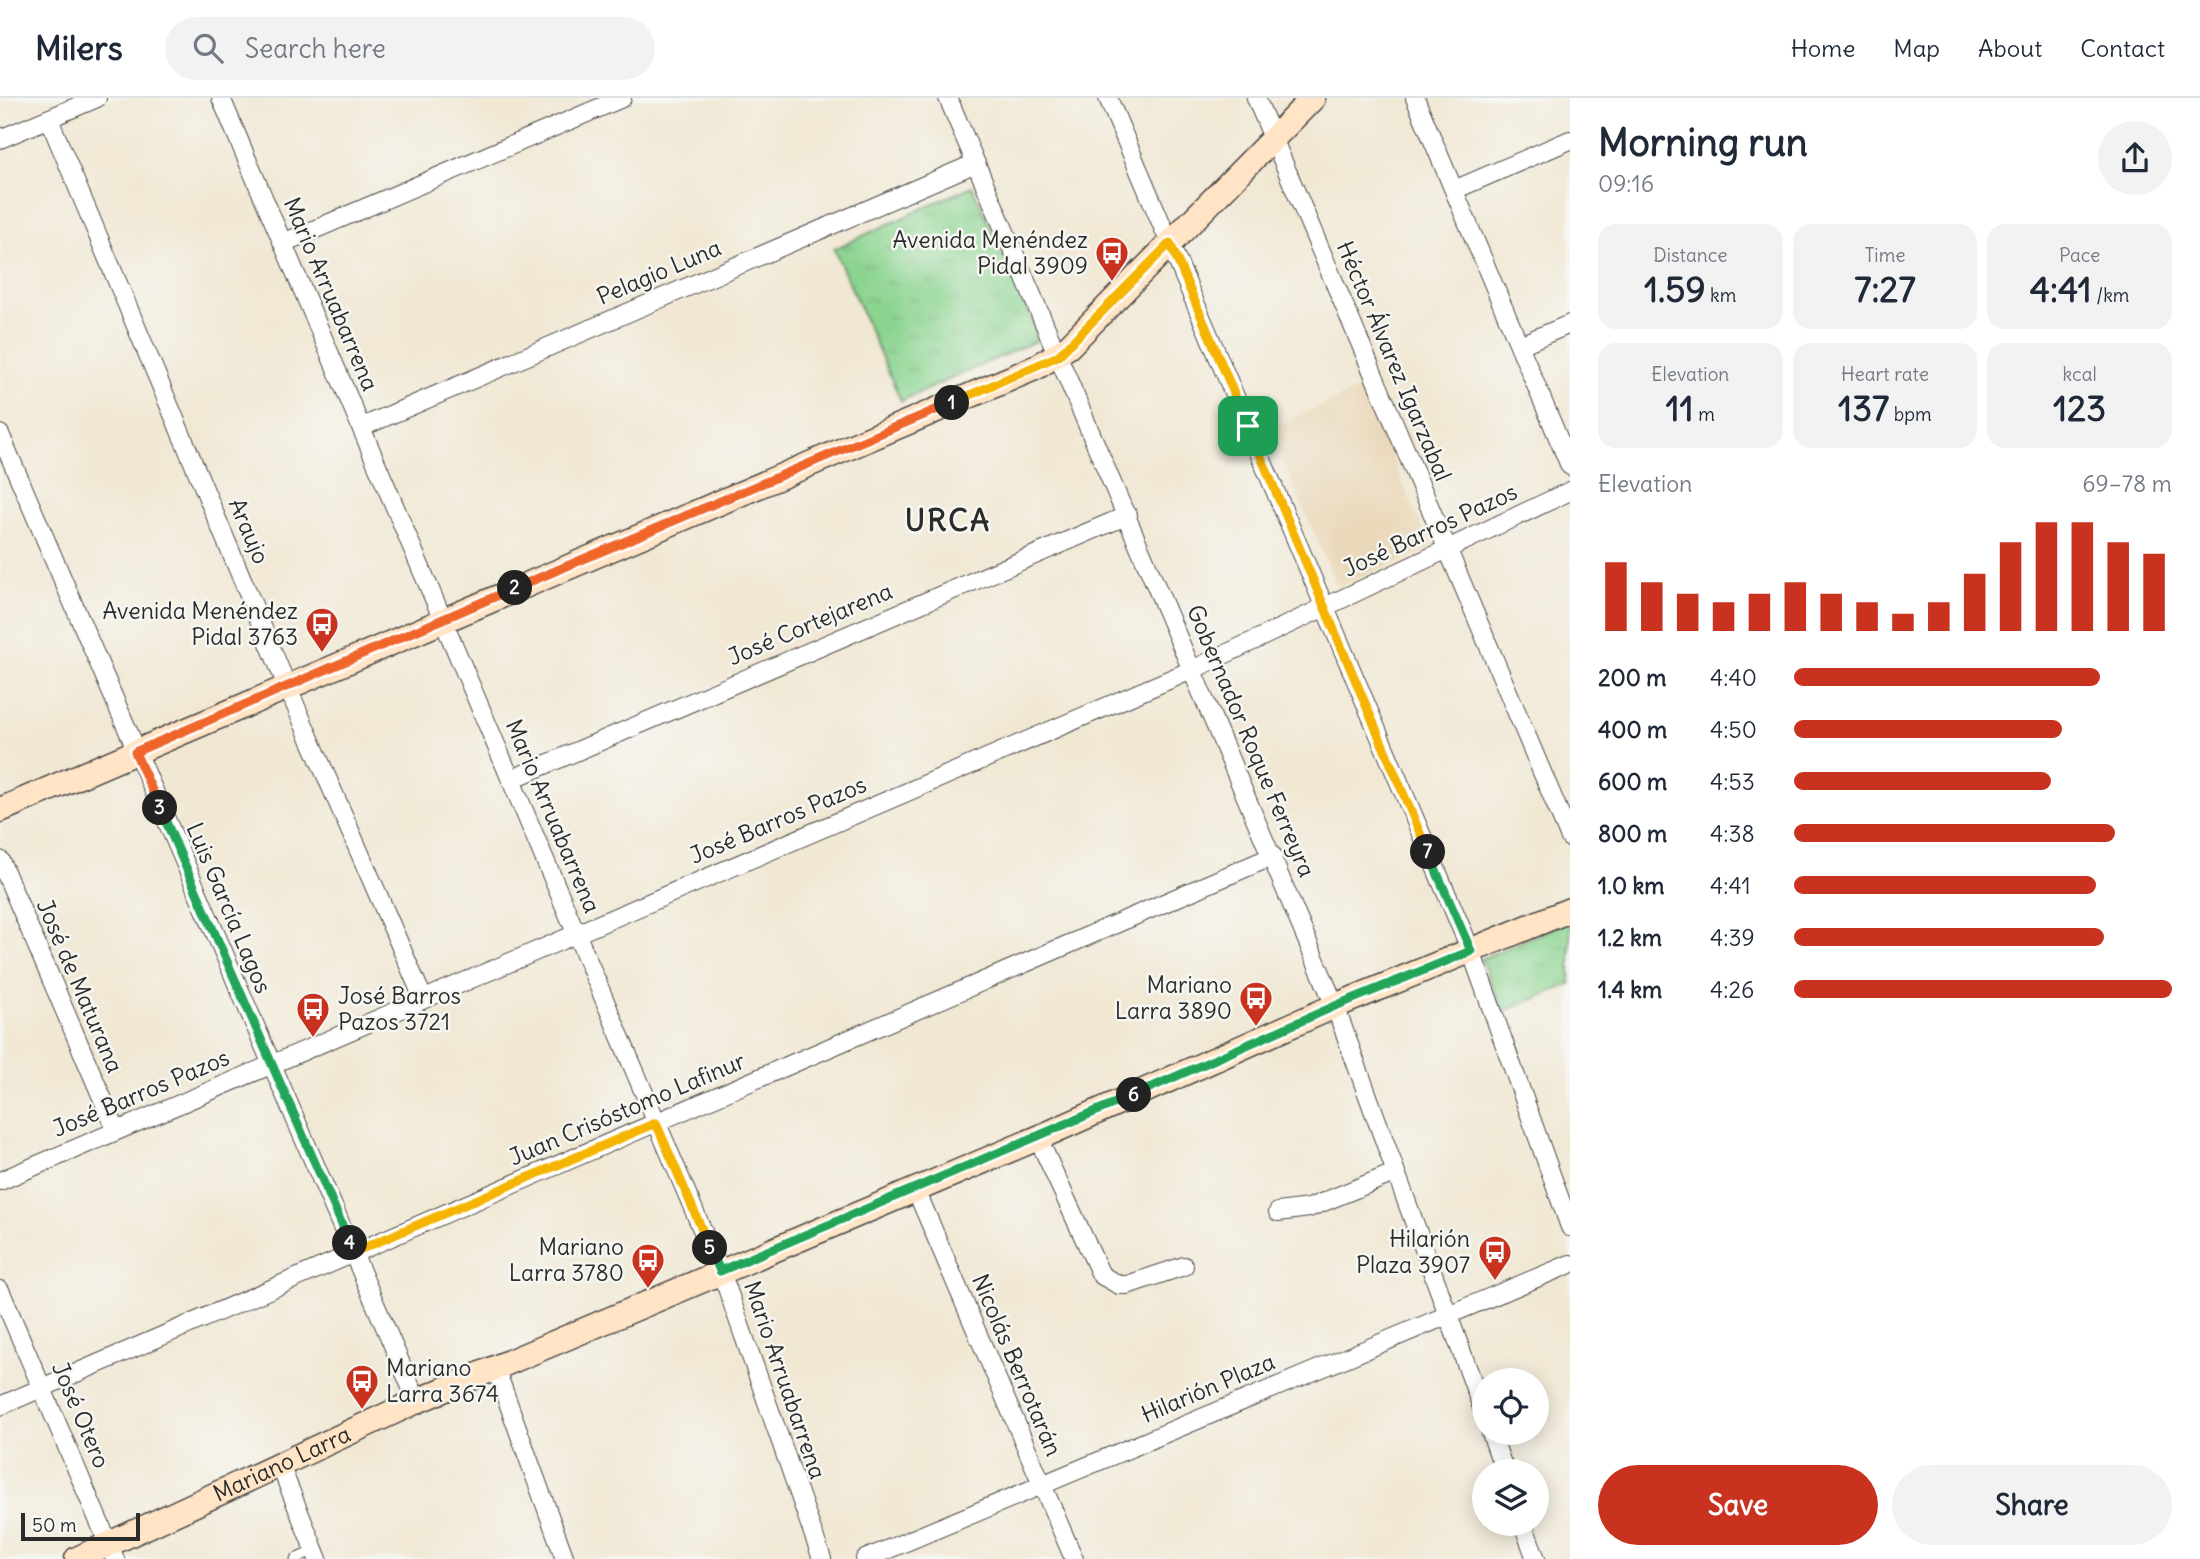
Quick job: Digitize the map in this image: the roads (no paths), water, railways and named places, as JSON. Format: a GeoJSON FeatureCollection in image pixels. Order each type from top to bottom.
{"type":"FeatureCollection","features":[{"type":"Feature","properties":{"kind":"main road"},"geometry":{"type":"LineString","coordinates":[[0,810],[1058,356],[1313,98]]}},
{"type":"Feature","properties":{"kind":"main road","name":"Mariano Larra"},"geometry":{"type":"LineString","coordinates":[[77,1559],[112,1551],[280,1465],[495,1367],[1038,1138],[1335,1006],[1570,910]]}},
{"type":"Feature","properties":{"kind":"street"},"geometry":{"type":"LineString","coordinates":[[0,139],[97,98]]}},
{"type":"Feature","properties":{"kind":"street","name":"Mario Arruabarrena"},"geometry":{"type":"LineString","coordinates":[[221,98],[720,1271],[822,1559]]}},
{"type":"Feature","properties":{"kind":"street"},"geometry":{"type":"LineString","coordinates":[[283,243],[622,98]]}},
{"type":"Feature","properties":{"kind":"street","name":"Gobernador Roque Ferreyra"},"geometry":{"type":"LineString","coordinates":[[948,98],[1194,669],[1335,1006],[1394,1173],[1472,1379]]}},
{"type":"Feature","properties":{"kind":"street"},"geometry":{"type":"LineString","coordinates":[[1108,98],[1471,951],[1570,1227]]}},
{"type":"Feature","properties":{"kind":"street","name":"Héctor Álvarez Igarzabal"},"geometry":{"type":"LineString","coordinates":[[1256,98],[1371,374],[1450,549],[1570,838]]}},
{"type":"Feature","properties":{"kind":"street"},"geometry":{"type":"LineString","coordinates":[[1415,98],[1570,466]]}},
{"type":"Feature","properties":{"kind":"street","name":"Araujo"},"geometry":{"type":"LineString","coordinates":[[49,119],[287,685],[424,999]]}},
{"type":"Feature","properties":{"kind":"street"},"geometry":{"type":"LineString","coordinates":[[1454,190],[1570,140]]}},
{"type":"Feature","properties":{"kind":"street","name":"Pelagio Luna"},"geometry":{"type":"LineString","coordinates":[[362,427],[976,163]]}},
{"type":"Feature","properties":{"kind":"street"},"geometry":{"type":"LineString","coordinates":[[1520,345],[1570,324]]}},
{"type":"Feature","properties":{"kind":"street","name":"Luis García Lagos"},"geometry":{"type":"LineString","coordinates":[[0,434],[417,1401]]}},
{"type":"Feature","properties":{"kind":"street","name":"José Barros Pazos"},"geometry":{"type":"LineString","coordinates":[[0,1181],[1194,669],[1570,491]]}},
{"type":"Feature","properties":{"kind":"street","name":"José Cortejarena"},"geometry":{"type":"LineString","coordinates":[[512,779],[1128,515]]}},
{"type":"Feature","properties":{"kind":"street","name":"Juan Crisóstomo Lafinur"},"geometry":{"type":"LineString","coordinates":[[0,1406],[1273,856]]}},
{"type":"Feature","properties":{"kind":"street","name":"José de Maturana"},"geometry":{"type":"LineString","coordinates":[[0,860],[116,1130]]}},
{"type":"Feature","properties":{"kind":"street"},"geometry":{"type":"LineString","coordinates":[[1038,1138],[1101,1275],[1119,1286],[1184,1266]]}},
{"type":"Feature","properties":{"kind":"street"},"geometry":{"type":"LineString","coordinates":[[1278,1212],[1309,1208],[1394,1173]]}},
{"type":"Feature","properties":{"kind":"street","name":"Nicolás Berrotarán"},"geometry":{"type":"LineString","coordinates":[[916,1190],[1073,1559]]}},
{"type":"Feature","properties":{"kind":"street","name":"Hilarión Plaza"},"geometry":{"type":"LineString","coordinates":[[865,1559],[1448,1312],[1570,1264]]}},
{"type":"Feature","properties":{"kind":"street","name":"José Otero"},"geometry":{"type":"LineString","coordinates":[[0,1290],[112,1551]]}},
{"type":"Feature","properties":{"kind":"street"},"geometry":{"type":"LineString","coordinates":[[495,1367],[565,1559]]}},
{"type":"Feature","properties":{"kind":"street"},"geometry":{"type":"LineString","coordinates":[[280,1465],[317,1555]]}},
{"type":"Feature","properties":{"kind":"street"},"geometry":{"type":"LineString","coordinates":[[1527,1536],[1536,1559]]}},
{"type":"Feature","properties":{"kind":"lane"},"geometry":{"type":"LineString","coordinates":[[295,1559],[317,1555]]}},
{"type":"Feature","properties":{"kind":"place","name":"Avenida Menéndez Pidal 3909"},"geometry":{"type":"Point","coordinates":[1112,283]}},
{"type":"Feature","properties":{"kind":"place","name":"Avenida Menéndez Pidal 3763"},"geometry":{"type":"Point","coordinates":[322,654]}},
{"type":"Feature","properties":{"kind":"place","name":"Mariano Larra 3890"},"geometry":{"type":"Point","coordinates":[1256,1028]}},
{"type":"Feature","properties":{"kind":"place","name":"José Barros Pazos 3721"},"geometry":{"type":"Point","coordinates":[313,1039]}},
{"type":"Feature","properties":{"kind":"place","name":"Hilarión Plaza 3907"},"geometry":{"type":"Point","coordinates":[1495,1282]}},
{"type":"Feature","properties":{"kind":"place","name":"Mariano Larra 3780"},"geometry":{"type":"Point","coordinates":[648,1290]}},
{"type":"Feature","properties":{"kind":"place","name":"Mariano Larra 3674"},"geometry":{"type":"Point","coordinates":[362,1411]}},
{"type":"Feature","properties":{"kind":"district","name":"URCA"},"geometry":{"type":"Point","coordinates":[948,521]}}]}
